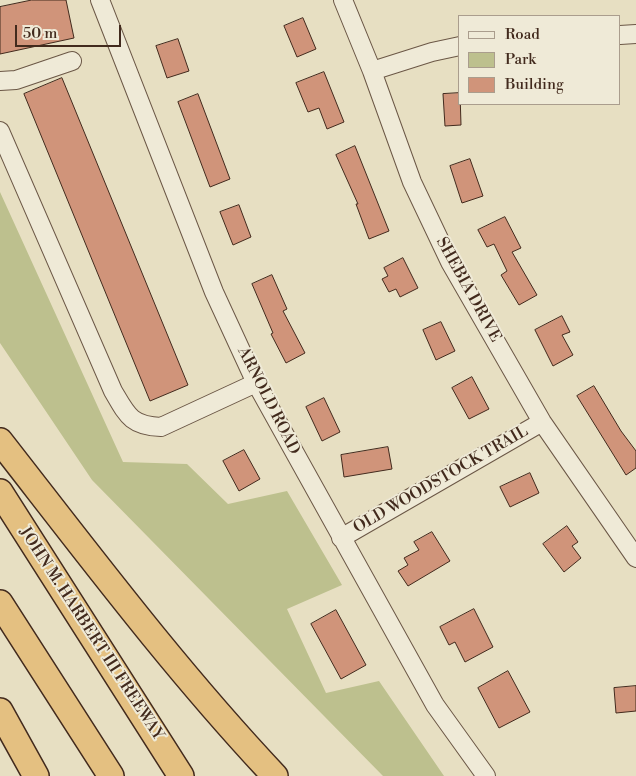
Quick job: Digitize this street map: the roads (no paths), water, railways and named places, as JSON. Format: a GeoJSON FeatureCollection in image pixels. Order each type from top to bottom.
{"type":"FeatureCollection","features":[{"type":"Feature","properties":{"kind":"highway"},"geometry":{"type":"LineString","coordinates":[[0,441],[157,640],[243,742],[275,776]]}},
{"type":"Feature","properties":{"kind":"highway","name":"JOHN M. HARBERT III FREEWAY"},"geometry":{"type":"LineString","coordinates":[[0,492],[181,776]]}},
{"type":"Feature","properties":{"kind":"highway"},"geometry":{"type":"LineString","coordinates":[[0,603],[111,776]]}},
{"type":"Feature","properties":{"kind":"highway"},"geometry":{"type":"LineString","coordinates":[[0,711],[36,776]]}},
{"type":"Feature","properties":{"kind":"street","name":"ARNOLD ROAD"},"geometry":{"type":"LineString","coordinates":[[100,0],[214,292],[256,383],[435,705],[486,776]]}},
{"type":"Feature","properties":{"kind":"street","name":"SHEBIA DRIVE"},"geometry":{"type":"LineString","coordinates":[[343,0],[372,71],[412,182],[450,262],[542,422],[636,558]]}},
{"type":"Feature","properties":{"kind":"street"},"geometry":{"type":"LineString","coordinates":[[621,35],[636,34]]}},
{"type":"Feature","properties":{"kind":"street"},"geometry":{"type":"LineString","coordinates":[[372,71],[432,52],[458,46]]}},
{"type":"Feature","properties":{"kind":"street"},"geometry":{"type":"LineString","coordinates":[[0,81],[16,80],[72,60]]}},
{"type":"Feature","properties":{"kind":"street"},"geometry":{"type":"LineString","coordinates":[[0,131],[113,391],[129,418],[145,426],[161,426],[256,383]]}},
{"type":"Feature","properties":{"kind":"street","name":"OLD WOODSTOCK TRAIL"},"geometry":{"type":"LineString","coordinates":[[341,538],[542,422]]}}]}
